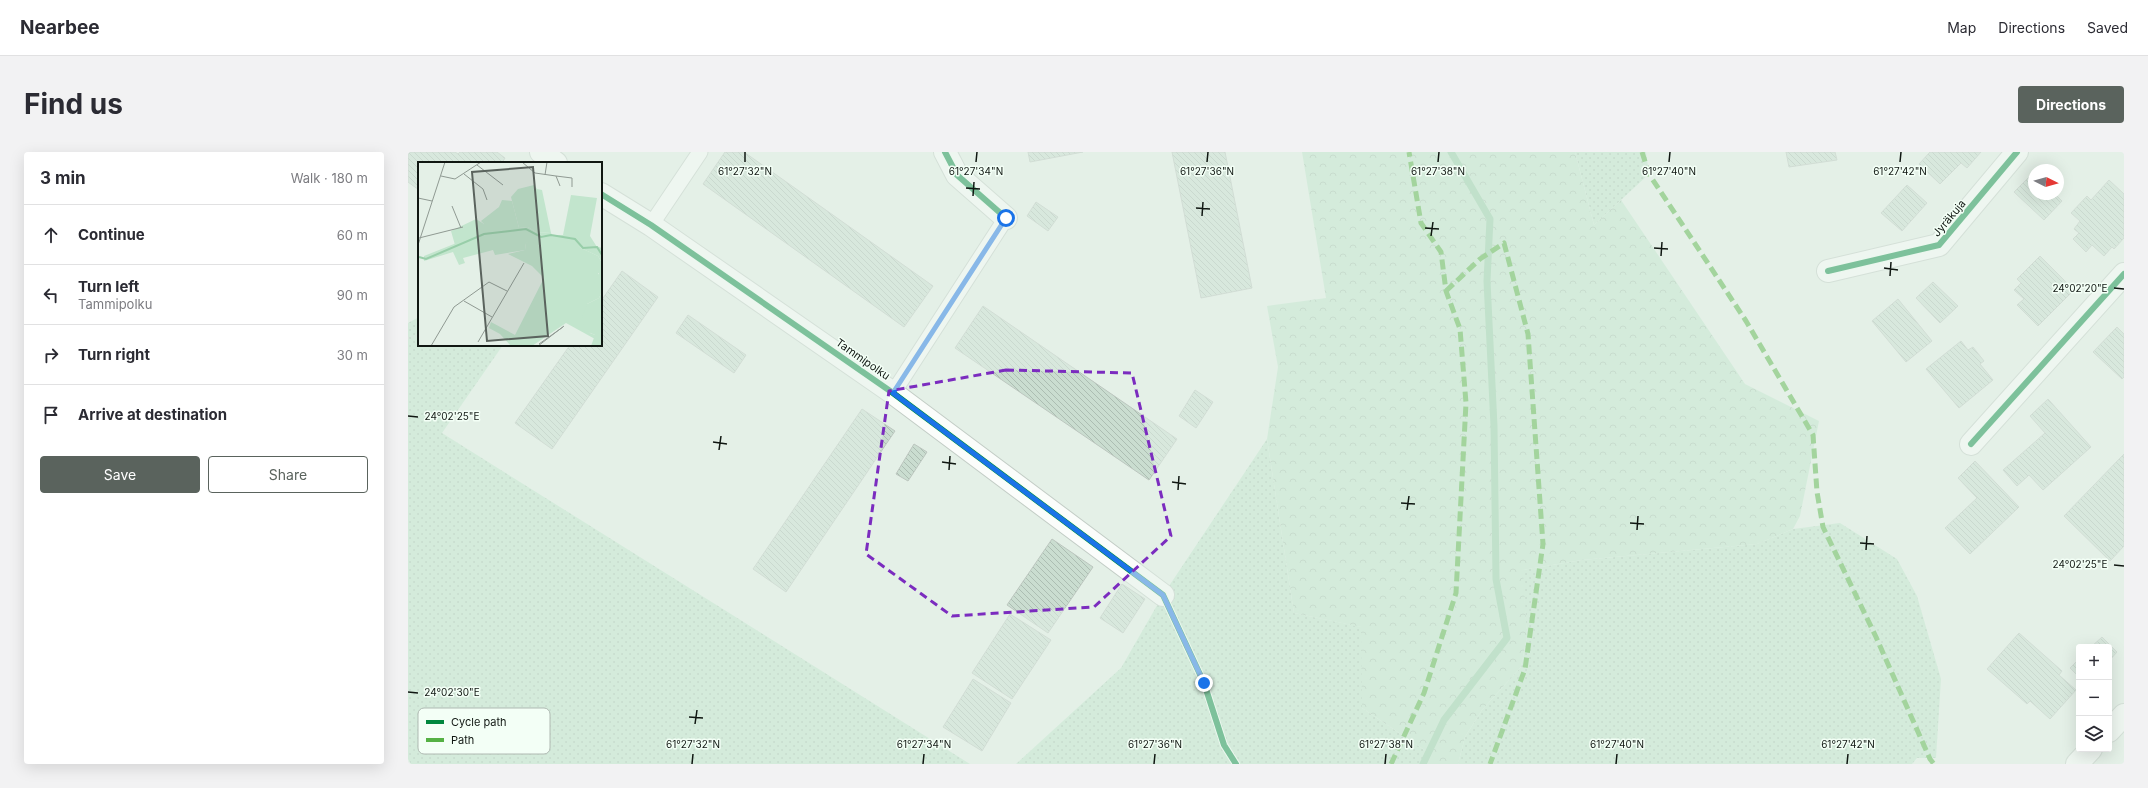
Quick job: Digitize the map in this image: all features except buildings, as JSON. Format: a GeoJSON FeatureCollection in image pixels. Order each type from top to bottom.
{"type":"FeatureCollection","features":[{"type":"Feature","properties":{"kind":"street"},"geometry":{"type":"LineString","coordinates":[[541,152],[555,162]]}},
{"type":"Feature","properties":{"kind":"street"},"geometry":{"type":"LineString","coordinates":[[945,152],[957,175],[1006,218]]}},
{"type":"Feature","properties":{"kind":"street","name":"Jyräkuja"},"geometry":{"type":"LineString","coordinates":[[1828,272],[1939,245],[2017,152]]}},
{"type":"Feature","properties":{"kind":"street","name":"Tammipolku"},"geometry":{"type":"LineString","coordinates":[[602,195],[651,225],[893,393],[1163,595]]}},
{"type":"Feature","properties":{"kind":"street"},"geometry":{"type":"LineString","coordinates":[[1971,444],[2124,274]]}},
{"type":"Feature","properties":{"kind":"street"},"geometry":{"type":"LineString","coordinates":[[2112,728],[2124,715]]}},
{"type":"Feature","properties":{"kind":"street"},"geometry":{"type":"LineString","coordinates":[[2077,764],[2088,752]]}},
{"type":"Feature","properties":{"kind":"lane"},"geometry":{"type":"LineString","coordinates":[[651,225],[700,152]]}},
{"type":"Feature","properties":{"kind":"lane"},"geometry":{"type":"LineString","coordinates":[[893,393],[1006,218]]}},
{"type":"Feature","properties":{"kind":"path"},"geometry":{"type":"LineString","coordinates":[[408,338],[418,335]]}},
{"type":"Feature","properties":{"kind":"highlighted area"},"geometry":{"type":"Polygon","coordinates":[[[1006,370],[1132,373],[1171,536],[1094,607],[952,616],[866,554],[889,391],[1006,370]]]}},
{"type":"Feature","properties":{"kind":"green space"},"geometry":{"type":"Polygon","coordinates":[[[1302,152],[1575,152],[1594,225],[1621,200],[1745,384],[1819,421],[1800,516],[1793,529],[1757,544],[1582,560],[1523,570],[1527,637],[1521,667],[1482,710],[1465,737],[1458,764],[1426,764],[1426,751],[1362,708],[1361,627],[1294,613],[1267,439],[1278,367],[1267,306],[1326,298],[1302,152]]]}},
{"type":"Feature","properties":{"kind":"green space"},"geometry":{"type":"Polygon","coordinates":[[[1575,152],[1646,152],[1649,174],[1594,225],[1575,152]]]}},
{"type":"Feature","properties":{"kind":"green space"},"geometry":{"type":"Polygon","coordinates":[[[418,318],[418,346],[502,346],[442,433],[970,764],[411,764],[408,759],[408,323],[418,318]]]}},
{"type":"Feature","properties":{"kind":"green space"},"geometry":{"type":"Polygon","coordinates":[[[1267,439],[1294,613],[1362,627],[1362,708],[1426,751],[1426,764],[1016,764],[1121,668],[1163,595],[1267,439]]]}},
{"type":"Feature","properties":{"kind":"green space"},"geometry":{"type":"Polygon","coordinates":[[[1840,523],[1897,559],[1917,596],[1941,679],[1936,758],[1917,758],[1912,764],[1458,764],[1465,737],[1482,710],[1521,667],[1527,637],[1522,570],[1582,560],[1757,544],[1793,529],[1840,523]]]}},
{"type":"Feature","properties":{"kind":"waterway"},"geometry":{"type":"LineString","coordinates":[[1423,764],[1444,720],[1507,638],[1496,579],[1494,426],[1487,281],[1490,219],[1451,152]]}},
{"type":"Feature","properties":{"kind":"marked path"},"geometry":{"type":"LineString","coordinates":[[1391,764],[1424,693],[1456,593],[1466,403],[1460,329],[1446,291],[1441,252],[1421,223],[1409,152]]}},
{"type":"Feature","properties":{"kind":"marked path"},"geometry":{"type":"LineString","coordinates":[[1642,152],[1649,174],[1746,321],[1813,435],[1817,492],[1823,527],[1876,637],[1930,759],[1934,764]]}},
{"type":"Feature","properties":{"kind":"marked path"},"geometry":{"type":"LineString","coordinates":[[1446,291],[1480,259],[1504,243],[1528,334],[1543,544],[1525,669],[1490,764]]}},
{"type":"Feature","properties":{"kind":"cycle path"},"geometry":{"type":"LineString","coordinates":[[945,152],[957,175],[1006,218]]}},
{"type":"Feature","properties":{"kind":"cycle path"},"geometry":{"type":"LineString","coordinates":[[1828,271],[1939,245],[2017,152]]}},
{"type":"Feature","properties":{"kind":"cycle path"},"geometry":{"type":"LineString","coordinates":[[602,195],[651,225],[893,393],[1163,595],[1204,683],[1224,745],[1236,764]]}},
{"type":"Feature","properties":{"kind":"cycle path"},"geometry":{"type":"LineString","coordinates":[[1971,444],[2124,274]]}},
{"type":"Feature","properties":{"kind":"route"},"geometry":{"type":"LineString","coordinates":[[1006,218],[893,393],[1163,595],[1204,683]]}}]}
